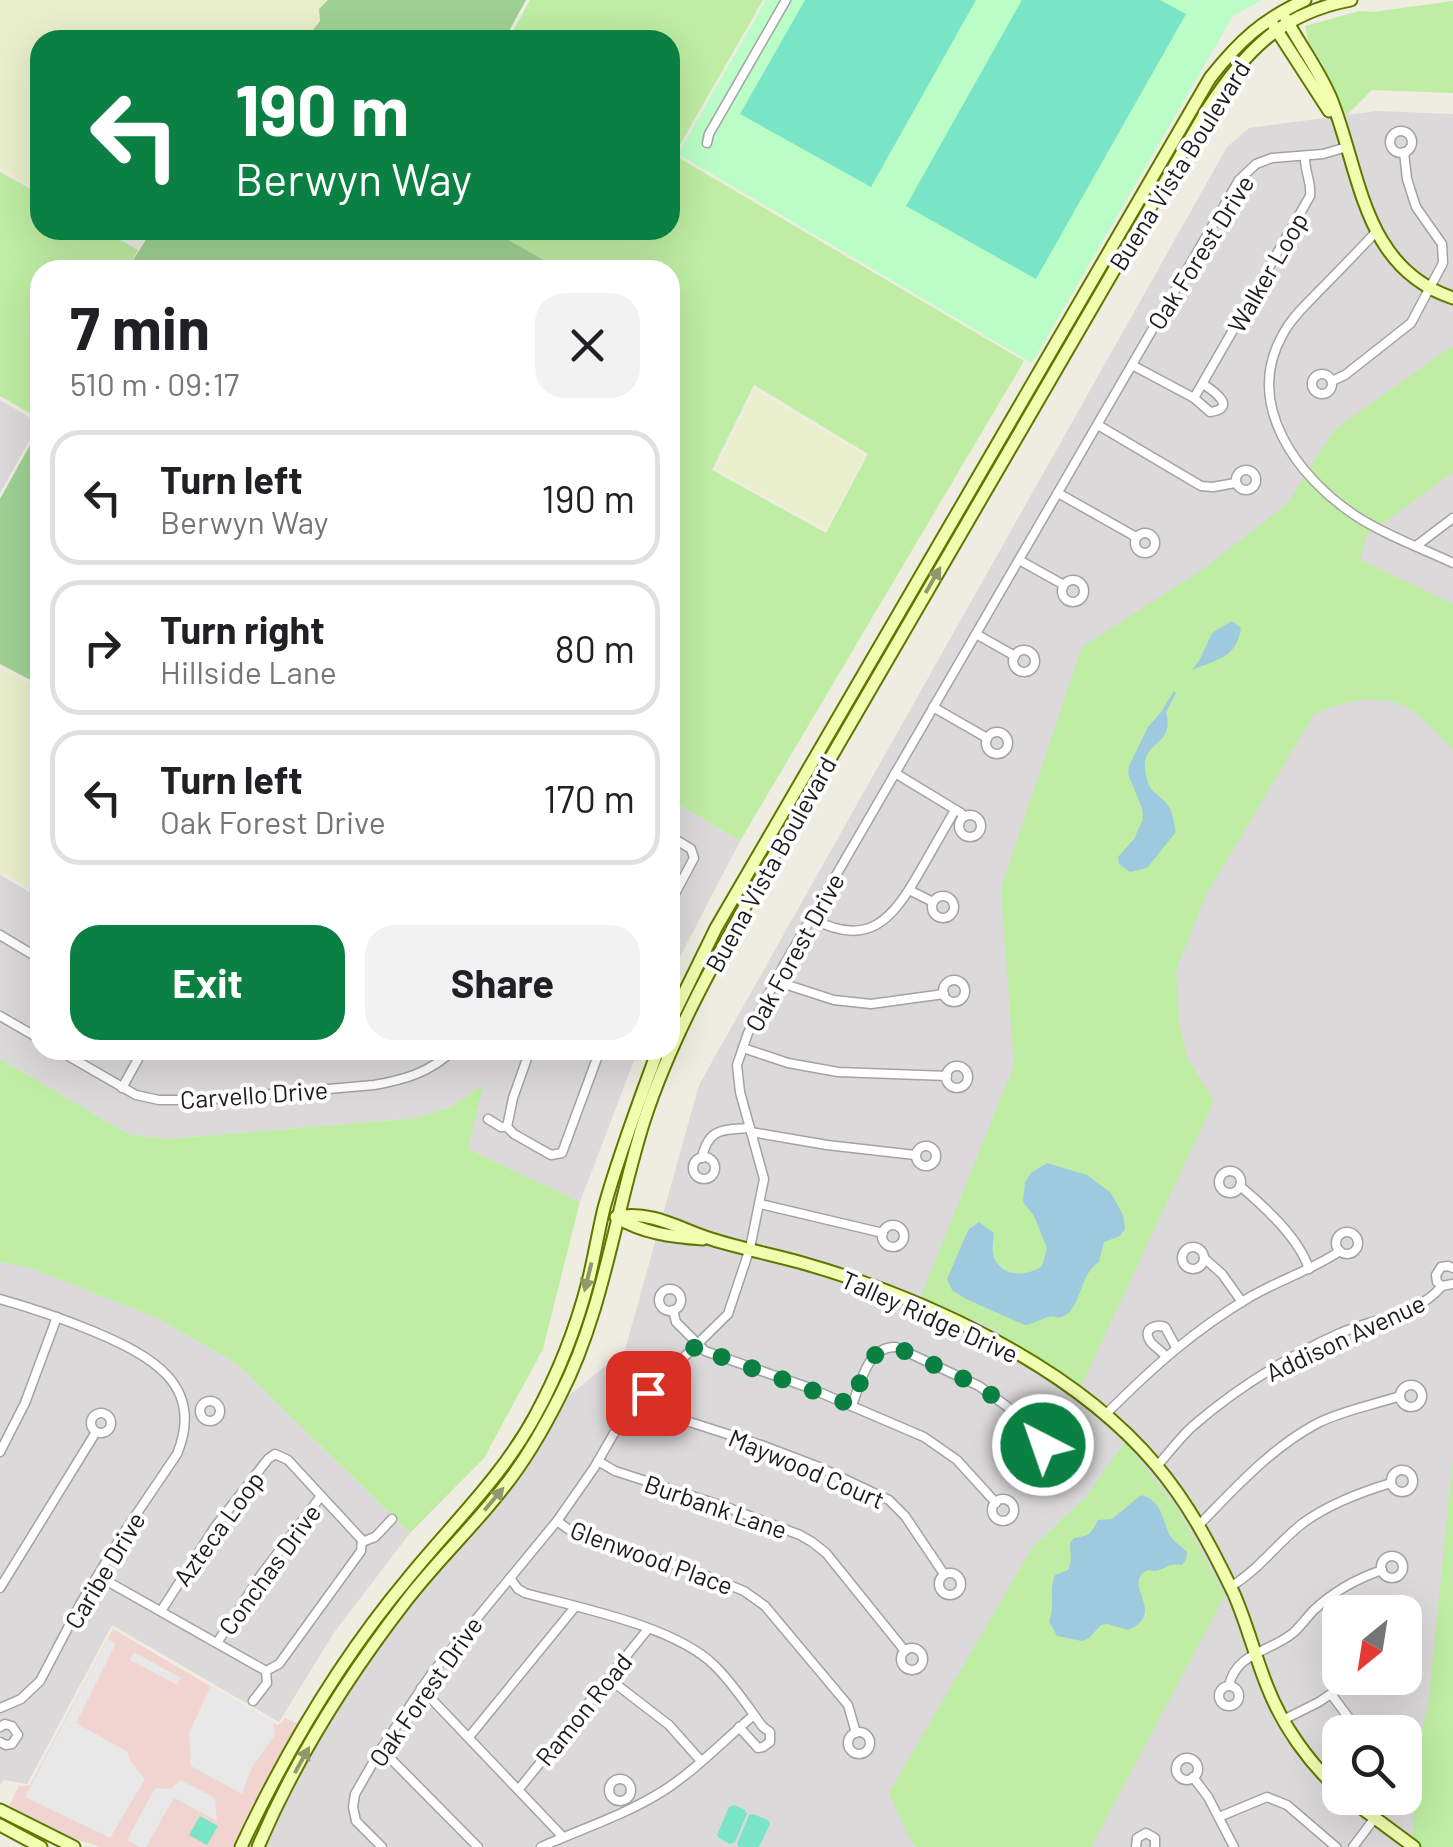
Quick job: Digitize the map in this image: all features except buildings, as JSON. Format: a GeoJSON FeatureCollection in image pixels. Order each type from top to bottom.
{"type":"FeatureCollection","features":[{"type":"Feature","properties":{"kind":"main road","name":"Buena Vista Boulevard"},"geometry":{"type":"LineString","coordinates":[[680,1033],[762,876],[1210,78],[1228,54],[1305,0]]}},
{"type":"Feature","properties":{"kind":"main road","name":"Buena Vista Boulevard"},"geometry":{"type":"LineString","coordinates":[[1279,20],[1351,0]]}},
{"type":"Feature","properties":{"kind":"main road"},"geometry":{"type":"LineString","coordinates":[[1279,20],[1325,95],[1376,232],[1408,272],[1453,298]]}},
{"type":"Feature","properties":{"kind":"main road","name":"Buena Vista Boulevard"},"geometry":{"type":"LineString","coordinates":[[680,1002],[716,928],[1065,340]]}},
{"type":"Feature","properties":{"kind":"main road"},"geometry":{"type":"LineString","coordinates":[[241,1847],[306,1723],[363,1636],[500,1470],[547,1393],[576,1322],[626,1136],[654,1060]]}},
{"type":"Feature","properties":{"kind":"main road","name":"Buena Vista Boulevard"},"geometry":{"type":"LineString","coordinates":[[258,1847],[270,1818],[358,1667],[408,1599],[501,1492],[562,1394],[600,1290],[646,1116],[669,1060]]}},
{"type":"Feature","properties":{"kind":"main road","name":"Talley Ridge Drive"},"geometry":{"type":"LineString","coordinates":[[603,1214],[635,1214],[674,1224],[712,1240],[856,1280],[974,1330],[1056,1376],[1106,1414],[1157,1466],[1199,1525],[1242,1611],[1268,1690],[1283,1720],[1322,1772]]}},
{"type":"Feature","properties":{"kind":"main road"},"geometry":{"type":"LineString","coordinates":[[0,1810],[74,1847]]}},
{"type":"Feature","properties":{"kind":"main road"},"geometry":{"type":"LineString","coordinates":[[258,1811],[270,1818]]}},
{"type":"Feature","properties":{"kind":"main road"},"geometry":{"type":"LineString","coordinates":[[1369,1815],[1414,1847]]}},
{"type":"Feature","properties":{"kind":"main road"},"geometry":{"type":"LineString","coordinates":[[0,1826],[41,1847]]}},
{"type":"Feature","properties":{"kind":"street"},"geometry":{"type":"LineString","coordinates":[[707,143],[786,0]]}},
{"type":"Feature","properties":{"kind":"street","name":"Oak Forest Drive"},"geometry":{"type":"LineString","coordinates":[[382,1847],[356,1820],[353,1807],[354,1794],[381,1749],[422,1688],[557,1521],[624,1416],[728,1314],[750,1248],[764,1179],[740,1092],[737,1065],[748,1033],[811,918],[1239,180],[1256,164],[1272,158],[1323,154],[1346,143]]}},
{"type":"Feature","properties":{"kind":"street"},"geometry":{"type":"LineString","coordinates":[[1332,381],[1345,376],[1411,323],[1442,263],[1442,244],[1416,207],[1404,152]]}},
{"type":"Feature","properties":{"kind":"street","name":"Walker Loop"},"geometry":{"type":"LineString","coordinates":[[1194,398],[1310,196],[1305,156]]}},
{"type":"Feature","properties":{"kind":"street"},"geometry":{"type":"LineString","coordinates":[[1376,232],[1287,327],[1274,355],[1268,394],[1281,437],[1304,470],[1339,504],[1453,563]]}},
{"type":"Feature","properties":{"kind":"street"},"geometry":{"type":"LineString","coordinates":[[1132,365],[1194,398],[1210,412],[1219,410],[1223,402],[1203,384]]}},
{"type":"Feature","properties":{"kind":"street"},"geometry":{"type":"LineString","coordinates":[[1098,425],[1202,486],[1236,483]]}},
{"type":"Feature","properties":{"kind":"street"},"geometry":{"type":"LineString","coordinates":[[1058,493],[1136,537]]}},
{"type":"Feature","properties":{"kind":"street"},"geometry":{"type":"LineString","coordinates":[[1416,546],[1453,518]]}},
{"type":"Feature","properties":{"kind":"street"},"geometry":{"type":"LineString","coordinates":[[1019,560],[1064,585]]}},
{"type":"Feature","properties":{"kind":"street"},"geometry":{"type":"LineString","coordinates":[[976,634],[1014,656]]}},
{"type":"Feature","properties":{"kind":"street"},"geometry":{"type":"LineString","coordinates":[[933,707],[987,738]]}},
{"type":"Feature","properties":{"kind":"street"},"geometry":{"type":"LineString","coordinates":[[894,774],[963,817]]}},
{"type":"Feature","properties":{"kind":"street"},"geometry":{"type":"LineString","coordinates":[[811,918],[844,930],[886,920],[900,905],[955,810]]}},
{"type":"Feature","properties":{"kind":"street"},"geometry":{"type":"LineString","coordinates":[[680,842],[691,849],[694,858],[680,884]]}},
{"type":"Feature","properties":{"kind":"street"},"geometry":{"type":"LineString","coordinates":[[909,890],[934,902]]}},
{"type":"Feature","properties":{"kind":"street"},"geometry":{"type":"LineString","coordinates":[[0,935],[30,953]]}},
{"type":"Feature","properties":{"kind":"street"},"geometry":{"type":"LineString","coordinates":[[776,981],[834,1000],[871,1004],[944,994]]}},
{"type":"Feature","properties":{"kind":"street"},"geometry":{"type":"LineString","coordinates":[[0,1016],[30,1033]]}},
{"type":"Feature","properties":{"kind":"street"},"geometry":{"type":"LineString","coordinates":[[743,1048],[788,1063],[838,1072],[947,1076]]}},
{"type":"Feature","properties":{"kind":"street","name":"Carvello Drive"},"geometry":{"type":"LineString","coordinates":[[75,1060],[122,1088],[147,1098],[176,1102],[374,1085],[399,1080],[441,1060]]}},
{"type":"Feature","properties":{"kind":"street"},"geometry":{"type":"LineString","coordinates":[[122,1088],[138,1060]]}},
{"type":"Feature","properties":{"kind":"street"},"geometry":{"type":"LineString","coordinates":[[526,1060],[507,1127],[558,1156],[565,1148],[596,1060]]}},
{"type":"Feature","properties":{"kind":"street"},"geometry":{"type":"LineString","coordinates":[[488,1120],[507,1127]]}},
{"type":"Feature","properties":{"kind":"street"},"geometry":{"type":"LineString","coordinates":[[702,1158],[704,1147],[722,1130],[750,1130],[915,1154]]}},
{"type":"Feature","properties":{"kind":"street"},"geometry":{"type":"LineString","coordinates":[[1240,1186],[1282,1227],[1309,1269]]}},
{"type":"Feature","properties":{"kind":"street"},"geometry":{"type":"LineString","coordinates":[[760,1204],[883,1234]]}},
{"type":"Feature","properties":{"kind":"street"},"geometry":{"type":"LineString","coordinates":[[1106,1414],[1176,1347],[1242,1302],[1340,1252]]}},
{"type":"Feature","properties":{"kind":"street"},"geometry":{"type":"LineString","coordinates":[[1204,1258],[1222,1274],[1242,1302]]}},
{"type":"Feature","properties":{"kind":"street","name":"Addison Avenue"},"geometry":{"type":"LineString","coordinates":[[1442,1286],[1437,1272],[1445,1266],[1453,1268]]}},
{"type":"Feature","properties":{"kind":"street","name":"Addison Avenue"},"geometry":{"type":"LineString","coordinates":[[1157,1466],[1191,1428],[1265,1370],[1341,1333],[1417,1307],[1442,1286],[1453,1284]]}},
{"type":"Feature","properties":{"kind":"street"},"geometry":{"type":"LineString","coordinates":[[0,1299],[57,1317],[155,1362],[174,1384],[184,1416],[200,1413]]}},
{"type":"Feature","properties":{"kind":"street"},"geometry":{"type":"LineString","coordinates":[[673,1310],[676,1322],[705,1350],[852,1405],[924,1437],[957,1460],[996,1503]]}},
{"type":"Feature","properties":{"kind":"street"},"geometry":{"type":"LineString","coordinates":[[0,1452],[30,1391],[57,1317]]}},
{"type":"Feature","properties":{"kind":"street"},"geometry":{"type":"LineString","coordinates":[[1165,1356],[1149,1340],[1152,1327],[1165,1326],[1176,1347]]}},
{"type":"Feature","properties":{"kind":"street"},"geometry":{"type":"LineString","coordinates":[[852,1405],[870,1359],[887,1347],[896,1347],[979,1386],[1046,1435]]}},
{"type":"Feature","properties":{"kind":"street","name":"Maywood Court"},"geometry":{"type":"LineString","coordinates":[[645,1396],[657,1410],[668,1415],[760,1444],[889,1500],[905,1516],[944,1574]]}},
{"type":"Feature","properties":{"kind":"street"},"geometry":{"type":"LineString","coordinates":[[1199,1525],[1285,1444],[1319,1422],[1400,1396]]}},
{"type":"Feature","properties":{"kind":"street","name":"Caribe Drive"},"geometry":{"type":"LineString","coordinates":[[0,1709],[21,1699],[40,1681],[132,1520],[178,1454],[184,1416]]}},
{"type":"Feature","properties":{"kind":"street"},"geometry":{"type":"LineString","coordinates":[[0,1588],[96,1432]]}},
{"type":"Feature","properties":{"kind":"street","name":"Azteca Loop"},"geometry":{"type":"LineString","coordinates":[[161,1611],[215,1527],[272,1455],[284,1456],[362,1542]]}},
{"type":"Feature","properties":{"kind":"street","name":"Burbank Lane"},"geometry":{"type":"LineString","coordinates":[[598,1460],[615,1471],[726,1506],[812,1542],[826,1553],[905,1651]]}},
{"type":"Feature","properties":{"kind":"street"},"geometry":{"type":"LineString","coordinates":[[1230,1586],[1249,1576],[1304,1523],[1353,1495],[1391,1482]]}},
{"type":"Feature","properties":{"kind":"street","name":"Conchas Drive"},"geometry":{"type":"LineString","coordinates":[[216,1643],[322,1496]]}},
{"type":"Feature","properties":{"kind":"street"},"geometry":{"type":"LineString","coordinates":[[252,1701],[267,1684],[266,1671],[279,1664],[360,1551],[362,1542],[375,1537],[392,1519]]}},
{"type":"Feature","properties":{"kind":"street","name":"Glenwood Place"},"geometry":{"type":"LineString","coordinates":[[557,1521],[571,1531],[744,1591],[765,1606],[848,1704],[856,1733]]}},
{"type":"Feature","properties":{"kind":"street"},"geometry":{"type":"LineString","coordinates":[[0,1565],[10,1571]]}},
{"type":"Feature","properties":{"kind":"street"},"geometry":{"type":"LineString","coordinates":[[1228,1685],[1236,1667],[1254,1652],[1271,1648],[1292,1633],[1314,1610],[1353,1581],[1382,1570]]}},
{"type":"Feature","properties":{"kind":"street","name":"Azteca Loop"},"geometry":{"type":"LineString","coordinates":[[98,1576],[266,1671]]}},
{"type":"Feature","properties":{"kind":"street"},"geometry":{"type":"LineString","coordinates":[[510,1578],[525,1593],[648,1628],[689,1646],[729,1680],[770,1732],[770,1742],[763,1748],[754,1746],[739,1728]]}},
{"type":"Feature","properties":{"kind":"street"},"geometry":{"type":"LineString","coordinates":[[469,1737],[575,1607]]}},
{"type":"Feature","properties":{"kind":"street","name":"Ramon Road"},"geometry":{"type":"LineString","coordinates":[[519,1790],[648,1628]]}},
{"type":"Feature","properties":{"kind":"street"},"geometry":{"type":"LineString","coordinates":[[608,1678],[668,1724],[701,1761]]}},
{"type":"Feature","properties":{"kind":"street"},"geometry":{"type":"LineString","coordinates":[[422,1688],[563,1837]]}},
{"type":"Feature","properties":{"kind":"street"},"geometry":{"type":"LineString","coordinates":[[1283,1720],[1329,1695]]}},
{"type":"Feature","properties":{"kind":"street"},"geometry":{"type":"LineString","coordinates":[[0,1709],[3,1726],[15,1728],[17,1738],[9,1745],[0,1742]]}},
{"type":"Feature","properties":{"kind":"street"},"geometry":{"type":"LineString","coordinates":[[541,1847],[662,1792],[754,1715]]}},
{"type":"Feature","properties":{"kind":"street"},"geometry":{"type":"LineString","coordinates":[[381,1749],[478,1847]]}},
{"type":"Feature","properties":{"kind":"street"},"geometry":{"type":"LineString","coordinates":[[1194,1777],[1234,1847]]}},
{"type":"Feature","properties":{"kind":"street"},"geometry":{"type":"LineString","coordinates":[[1218,1818],[1268,1797],[1287,1805],[1336,1847]]}},
{"type":"Feature","properties":{"kind":"street"},"geometry":{"type":"LineString","coordinates":[[624,1800],[627,1810]]}},
{"type":"Feature","properties":{"kind":"street"},"geometry":{"type":"LineString","coordinates":[[1353,1847],[1374,1819]]}},
{"type":"Feature","properties":{"kind":"street"},"geometry":{"type":"LineString","coordinates":[[1136,1847],[1136,1838],[1146,1833],[1155,1838],[1155,1847]]}},
{"type":"Feature","properties":{"kind":"shaded area"},"geometry":{"type":"Polygon","coordinates":[[[1377,111],[1453,114],[1453,1847],[252,1847],[304,1738],[388,1613],[543,1417],[625,1350],[699,1085],[1227,147],[1249,128],[1377,111]]]}},
{"type":"Feature","properties":{"kind":"shaded area"},"geometry":{"type":"Polygon","coordinates":[[[0,400],[30,418],[30,439],[0,493],[0,400]]]}},
{"type":"Feature","properties":{"kind":"shaded area"},"geometry":{"type":"Polygon","coordinates":[[[680,805],[740,841],[680,957],[680,805]]]}},
{"type":"Feature","properties":{"kind":"shaded area"},"geometry":{"type":"Polygon","coordinates":[[[0,875],[30,892],[30,1060],[634,1060],[580,1202],[468,1149],[482,1086],[451,1107],[416,1118],[167,1139],[128,1134],[0,1059],[0,875]]]}},
{"type":"Feature","properties":{"kind":"shaded area"},"geometry":{"type":"Polygon","coordinates":[[[0,1262],[31,1268],[157,1318],[236,1363],[410,1533],[333,1634],[279,1722],[112,1625],[27,1784],[4,1780],[0,1785],[0,1262]]]}},
{"type":"Feature","properties":{"kind":"shaded area"},"geometry":{"type":"Polygon","coordinates":[[[113,1629],[277,1725],[285,1718],[298,1724],[232,1847],[101,1847],[72,1838],[9,1806],[19,1786],[30,1785],[113,1629]]]}},
{"type":"Feature","properties":{"kind":"shaded area"},"geometry":{"type":"Polygon","coordinates":[[[108,1639],[116,1643],[76,1723],[128,1752],[145,1779],[110,1838],[25,1797],[108,1639]]]}},
{"type":"Feature","properties":{"kind":"shaded area"},"geometry":{"type":"Polygon","coordinates":[[[134,1652],[181,1678],[177,1685],[130,1660],[134,1652]]]}},
{"type":"Feature","properties":{"kind":"shaded area"},"geometry":{"type":"Polygon","coordinates":[[[211,1686],[273,1722],[275,1735],[252,1767],[242,1794],[191,1766],[189,1732],[211,1686]]]}},
{"type":"Feature","properties":{"kind":"shaded area"},"geometry":{"type":"Polygon","coordinates":[[[180,1780],[215,1798],[217,1821],[174,1798],[146,1847],[127,1840],[155,1788],[171,1789],[180,1780]]]}},
{"type":"Feature","properties":{"kind":"green space"},"geometry":{"type":"Polygon","coordinates":[[[0,0],[328,0],[319,9],[320,21],[313,30],[30,30],[30,185],[0,168],[0,0]]]}},
{"type":"Feature","properties":{"kind":"green space"},"geometry":{"type":"Polygon","coordinates":[[[328,0],[526,0],[510,30],[313,30],[320,21],[319,9],[328,0]]]}},
{"type":"Feature","properties":{"kind":"green space"},"geometry":{"type":"Polygon","coordinates":[[[530,0],[763,0],[680,145],[680,30],[514,30],[530,0]]]}},
{"type":"Feature","properties":{"kind":"green space"},"geometry":{"type":"Polygon","coordinates":[[[766,0],[1262,0],[1233,16],[1032,363],[680,155],[766,0]]]}},
{"type":"Feature","properties":{"kind":"green space"},"geometry":{"type":"Polygon","coordinates":[[[805,0],[976,0],[871,187],[740,114],[805,0]]]}},
{"type":"Feature","properties":{"kind":"green space"},"geometry":{"type":"Polygon","coordinates":[[[1022,0],[1160,0],[1186,14],[1036,279],[906,206],[1022,0]]]}},
{"type":"Feature","properties":{"kind":"green space"},"geometry":{"type":"Polygon","coordinates":[[[1453,1],[1453,93],[1372,90],[1346,116],[1308,41],[1305,26],[1359,11],[1453,1]]]}},
{"type":"Feature","properties":{"kind":"green space"},"geometry":{"type":"Polygon","coordinates":[[[680,159],[1024,361],[740,841],[680,805],[680,260],[544,260],[508,240],[680,240],[680,159]],[[754,385],[712,470],[826,533],[868,454],[754,385]]]}},
{"type":"Feature","properties":{"kind":"green space"},"geometry":{"type":"Polygon","coordinates":[[[0,172],[30,188],[30,240],[120,240],[138,250],[132,260],[30,260],[30,413],[0,396],[0,172]]]}},
{"type":"Feature","properties":{"kind":"green space"},"geometry":{"type":"Polygon","coordinates":[[[146,240],[508,240],[544,260],[133,260],[146,240]]]}},
{"type":"Feature","properties":{"kind":"green space"},"geometry":{"type":"Polygon","coordinates":[[[1451,347],[1453,472],[1366,536],[1360,560],[1453,604],[1453,750],[1419,716],[1396,703],[1360,700],[1314,714],[1207,893],[1176,970],[1179,1022],[1188,1060],[1214,1101],[1081,1386],[990,1327],[921,1296],[1014,1066],[1001,888],[1082,647],[1202,570],[1287,504],[1334,430],[1451,347]]]}},
{"type":"Feature","properties":{"kind":"green space"},"geometry":{"type":"Polygon","coordinates":[[[755,390],[865,456],[826,529],[716,469],[755,390]]]}},
{"type":"Feature","properties":{"kind":"green space"},"geometry":{"type":"Polygon","coordinates":[[[30,445],[30,680],[0,664],[0,499],[30,445]]]}},
{"type":"Feature","properties":{"kind":"green space"},"geometry":{"type":"Polygon","coordinates":[[[0,668],[30,684],[30,889],[0,871],[0,668]]]}},
{"type":"Feature","properties":{"kind":"green space"},"geometry":{"type":"Polygon","coordinates":[[[0,1059],[128,1134],[167,1139],[416,1118],[451,1107],[483,1085],[468,1149],[580,1202],[543,1349],[484,1458],[410,1533],[236,1363],[157,1318],[31,1268],[0,1262],[0,1059]]]}},
{"type":"Feature","properties":{"kind":"green space"},"geometry":{"type":"Polygon","coordinates":[[[1125,1442],[1178,1510],[1225,1595],[1091,1847],[916,1847],[889,1793],[1032,1548],[1086,1497],[1125,1442]]]}},
{"type":"Feature","properties":{"kind":"green space"},"geometry":{"type":"Polygon","coordinates":[[[1453,1460],[1453,1847],[1404,1847],[1413,1832],[1413,1815],[1422,1815],[1422,1730],[1428,1706],[1453,1460]]]}},
{"type":"Feature","properties":{"kind":"green space"},"geometry":{"type":"Polygon","coordinates":[[[734,1805],[747,1814],[735,1842],[730,1844],[717,1835],[729,1807],[734,1805]]]}},
{"type":"Feature","properties":{"kind":"green space"},"geometry":{"type":"Polygon","coordinates":[[[749,1815],[770,1824],[759,1847],[739,1847],[749,1815]]]}},
{"type":"Feature","properties":{"kind":"green space"},"geometry":{"type":"Polygon","coordinates":[[[200,1816],[218,1826],[207,1845],[189,1835],[200,1816]]]}},
{"type":"Feature","properties":{"kind":"water"},"geometry":{"type":"Polygon","coordinates":[[[1232,621],[1241,628],[1235,646],[1224,656],[1192,670],[1212,633],[1232,621]]]}},
{"type":"Feature","properties":{"kind":"water"},"geometry":{"type":"Polygon","coordinates":[[[1174,691],[1166,712],[1166,731],[1149,752],[1145,768],[1151,789],[1170,808],[1176,832],[1147,868],[1130,872],[1119,864],[1118,857],[1134,839],[1143,819],[1128,774],[1129,766],[1148,727],[1174,691]]]}},
{"type":"Feature","properties":{"kind":"water"},"geometry":{"type":"Polygon","coordinates":[[[1047,1163],[1087,1175],[1111,1193],[1123,1215],[1125,1229],[1120,1236],[1104,1242],[1099,1262],[1092,1267],[1070,1312],[1025,1325],[966,1299],[952,1290],[947,1279],[969,1229],[979,1222],[994,1233],[994,1257],[999,1266],[1024,1273],[1042,1266],[1047,1248],[1034,1216],[1023,1202],[1025,1182],[1047,1163]]]}},
{"type":"Feature","properties":{"kind":"water"},"geometry":{"type":"Polygon","coordinates":[[[1141,1495],[1157,1505],[1169,1534],[1187,1552],[1186,1560],[1182,1565],[1143,1573],[1139,1586],[1145,1609],[1139,1624],[1128,1630],[1101,1625],[1082,1641],[1057,1636],[1049,1621],[1052,1587],[1055,1575],[1068,1570],[1070,1543],[1089,1534],[1098,1520],[1112,1519],[1141,1495]]]}},
{"type":"Feature","properties":{"kind":"route"},"geometry":{"type":"LineString","coordinates":[[648,1393],[698,1344],[719,1356],[852,1405],[870,1359],[887,1347],[896,1347],[979,1386],[1046,1435],[1043,1445]]}}]}
